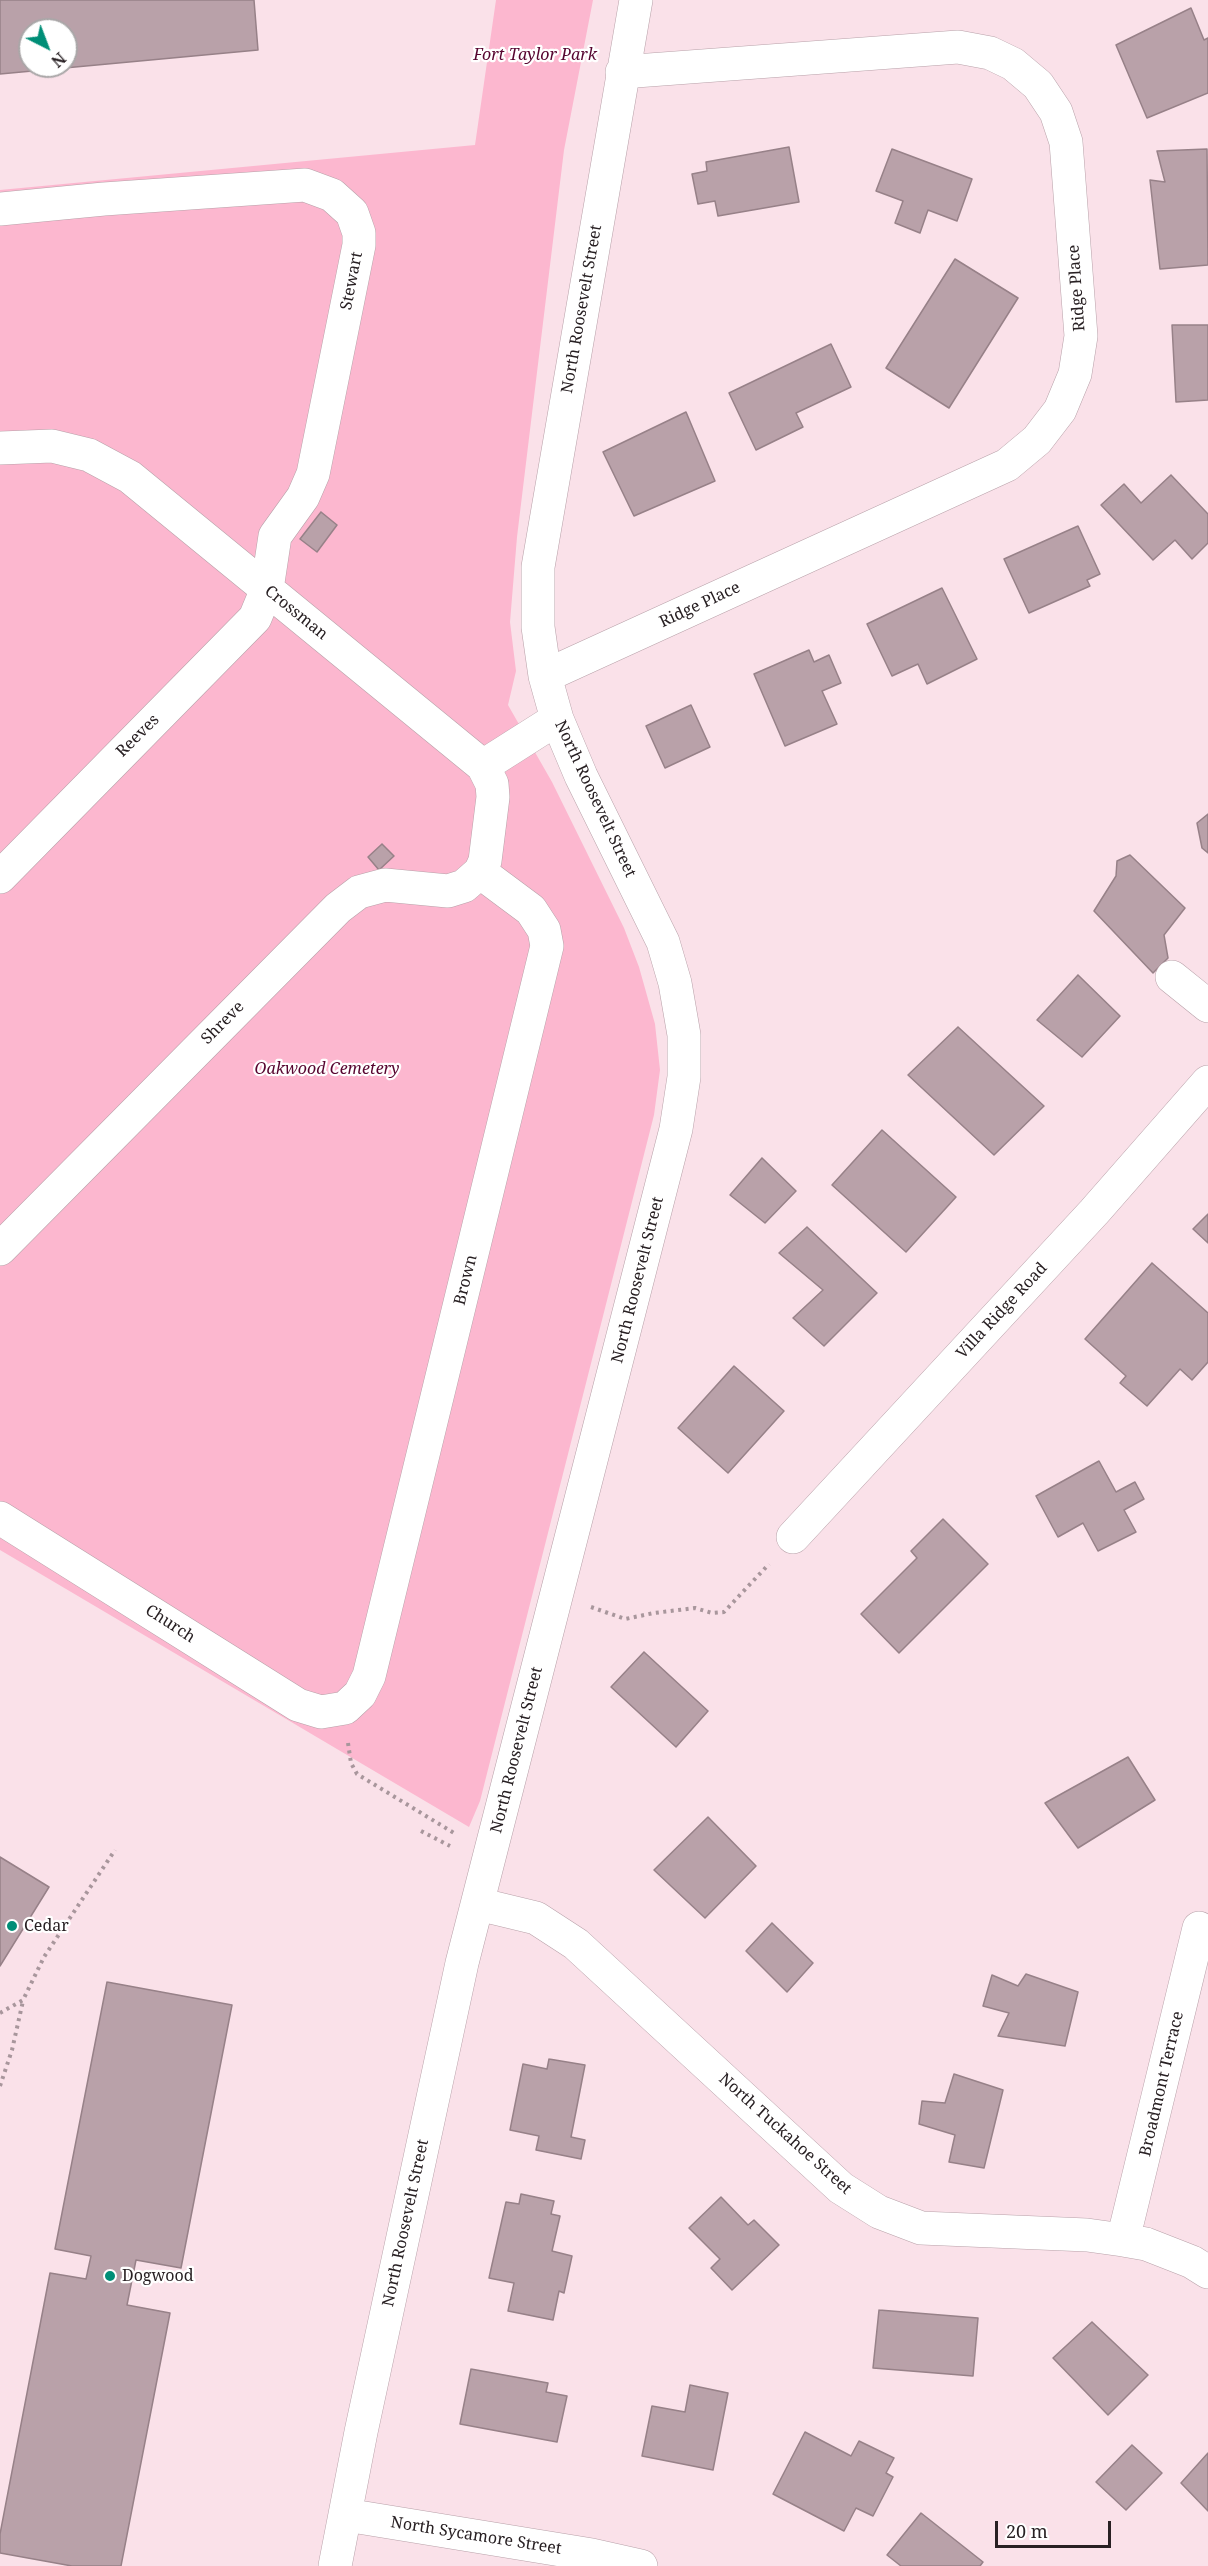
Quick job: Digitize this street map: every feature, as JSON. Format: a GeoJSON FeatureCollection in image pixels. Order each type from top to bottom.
{"type":"FeatureCollection","features":[{"type":"Feature","properties":{"kind":"street","name":"North Roosevelt Street"},"geometry":{"type":"LineString","coordinates":[[335,2566],[361,2432],[452,2010],[676,1129],[684,1077],[684,1035],[675,983],[663,942],[581,776],[557,719],[545,676],[538,627],[538,567],[636,0]]}},
{"type":"Feature","properties":{"kind":"street","name":"Ridge Place"},"geometry":{"type":"LineString","coordinates":[[545,676],[1007,465],[1037,440],[1059,410],[1075,374],[1081,336],[1066,142],[1056,112],[1038,85],[1013,64],[990,53],[958,47],[622,72]]}},
{"type":"Feature","properties":{"kind":"street","name":"Stewart"},"geometry":{"type":"LineString","coordinates":[[0,209],[104,199],[305,185],[332,195],[352,213],[359,233],[359,245],[313,474],[303,496],[275,536],[267,589]]}},
{"type":"Feature","properties":{"kind":"street","name":"Crossman"},"geometry":{"type":"LineString","coordinates":[[0,448],[52,446],[89,455],[130,477],[483,766]]}},
{"type":"Feature","properties":{"kind":"street","name":"Reeves"},"geometry":{"type":"LineString","coordinates":[[0,877],[255,618],[267,589]]}},
{"type":"Feature","properties":{"kind":"street"},"geometry":{"type":"LineString","coordinates":[[480,872],[485,861],[493,797],[492,784],[483,766],[557,719]]}},
{"type":"Feature","properties":{"kind":"street","name":"Shreve"},"geometry":{"type":"LineString","coordinates":[[0,1249],[338,908],[359,892],[385,885],[448,891],[464,886],[480,872]]}},
{"type":"Feature","properties":{"kind":"street","name":"Brown"},"geometry":{"type":"LineString","coordinates":[[345,1708],[360,1694],[369,1676],[547,946],[544,930],[531,910],[480,872]]}},
{"type":"Feature","properties":{"kind":"street"},"geometry":{"type":"LineString","coordinates":[[1172,977],[1208,1006]]}},
{"type":"Feature","properties":{"kind":"street","name":"Villa Ridge Road"},"geometry":{"type":"LineString","coordinates":[[793,1537],[1094,1212],[1208,1082]]}},
{"type":"Feature","properties":{"kind":"street","name":"Church"},"geometry":{"type":"LineString","coordinates":[[0,1518],[298,1706],[321,1712],[345,1708]]}},
{"type":"Feature","properties":{"kind":"street","name":"North Tuckahoe Street"},"geometry":{"type":"LineString","coordinates":[[478,1904],[536,1918],[576,1944],[841,2188],[879,2212],[921,2228],[1087,2235],[1146,2244],[1192,2262],[1208,2272]]}},
{"type":"Feature","properties":{"kind":"street","name":"Broadmont Terrace"},"geometry":{"type":"LineString","coordinates":[[1123,2240],[1199,1928]]}},
{"type":"Feature","properties":{"kind":"street","name":"North Sycamore Street"},"geometry":{"type":"LineString","coordinates":[[346,2515],[592,2555],[641,2566]]}},
{"type":"Feature","properties":{"kind":"path"},"geometry":{"type":"LineString","coordinates":[[556,1594],[625,1619],[695,1608],[712,1613],[724,1612],[793,1537]]}},
{"type":"Feature","properties":{"kind":"path"},"geometry":{"type":"LineString","coordinates":[[345,1708],[351,1720],[348,1741],[350,1757],[357,1774],[454,1833]]}},
{"type":"Feature","properties":{"kind":"path"},"geometry":{"type":"LineString","coordinates":[[421,1831],[450,1846]]}},
{"type":"Feature","properties":{"kind":"path"},"geometry":{"type":"LineString","coordinates":[[0,2086],[12,2050],[23,2000],[44,1957],[116,1850]]}},
{"type":"Feature","properties":{"kind":"path"},"geometry":{"type":"LineString","coordinates":[[0,2013],[23,2000]]}},
{"type":"Feature","properties":{"kind":"green space","name":"Oakwood Cemetery"},"geometry":{"type":"Polygon","coordinates":[[[496,0],[593,0],[564,150],[517,537],[510,622],[516,671],[508,705],[552,782],[624,928],[639,967],[655,1024],[660,1070],[654,1115],[480,1801],[469,1827],[0,1550],[0,190],[475,145],[496,0]]]}},
{"type":"Feature","properties":{"kind":"building"},"geometry":{"type":"Polygon","coordinates":[[[0,0],[254,0],[258,50],[78,67],[78,18],[18,18],[18,72],[0,74],[0,0]]]}},
{"type":"Feature","properties":{"kind":"building"},"geometry":{"type":"Polygon","coordinates":[[[1191,8],[1204,40],[1208,38],[1208,93],[1147,118],[1116,45],[1191,8]]]}},
{"type":"Feature","properties":{"kind":"building"},"geometry":{"type":"Polygon","coordinates":[[[789,147],[799,202],[718,216],[715,201],[698,204],[692,174],[707,171],[706,162],[789,147]]]}},
{"type":"Feature","properties":{"kind":"building"},"geometry":{"type":"Polygon","coordinates":[[[892,149],[972,179],[957,221],[928,210],[920,233],[895,223],[903,201],[876,191],[892,149]]]}},
{"type":"Feature","properties":{"kind":"building"},"geometry":{"type":"Polygon","coordinates":[[[1207,149],[1208,265],[1160,269],[1150,180],[1165,182],[1157,151],[1207,149]]]}},
{"type":"Feature","properties":{"kind":"building"},"geometry":{"type":"Polygon","coordinates":[[[955,259],[1018,298],[949,408],[886,368],[955,259]]]}},
{"type":"Feature","properties":{"kind":"building"},"geometry":{"type":"Polygon","coordinates":[[[1172,325],[1208,325],[1208,400],[1176,402],[1172,325]]]}},
{"type":"Feature","properties":{"kind":"building"},"geometry":{"type":"Polygon","coordinates":[[[831,344],[851,387],[796,413],[803,427],[756,450],[729,393],[831,344]]]}},
{"type":"Feature","properties":{"kind":"building"},"geometry":{"type":"Polygon","coordinates":[[[686,412],[715,481],[634,516],[603,452],[686,412]]]}},
{"type":"Feature","properties":{"kind":"building"},"geometry":{"type":"Polygon","coordinates":[[[1171,475],[1208,514],[1208,543],[1192,559],[1175,540],[1153,560],[1101,505],[1124,484],[1141,503],[1171,475]]]}},
{"type":"Feature","properties":{"kind":"building"},"geometry":{"type":"Polygon","coordinates":[[[321,512],[337,525],[317,552],[300,539],[321,512]]]}},
{"type":"Feature","properties":{"kind":"building"},"geometry":{"type":"Polygon","coordinates":[[[1078,526],[1100,574],[1087,580],[1090,586],[1029,613],[1004,559],[1078,526]]]}},
{"type":"Feature","properties":{"kind":"building"},"geometry":{"type":"Polygon","coordinates":[[[942,588],[977,659],[927,684],[918,664],[892,676],[867,624],[942,588]]]}},
{"type":"Feature","properties":{"kind":"building"},"geometry":{"type":"Polygon","coordinates":[[[809,650],[814,662],[829,655],[841,683],[822,691],[837,724],[785,746],[754,674],[809,650]]]}},
{"type":"Feature","properties":{"kind":"building"},"geometry":{"type":"Polygon","coordinates":[[[691,705],[710,747],[665,768],[646,726],[691,705]]]}},
{"type":"Feature","properties":{"kind":"building"},"geometry":{"type":"Polygon","coordinates":[[[1208,814],[1208,853],[1202,848],[1197,823],[1208,814]]]}},
{"type":"Feature","properties":{"kind":"building"},"geometry":{"type":"Polygon","coordinates":[[[382,844],[394,856],[379,870],[368,857],[382,844]]]}},
{"type":"Feature","properties":{"kind":"building"},"geometry":{"type":"Polygon","coordinates":[[[1130,855],[1185,908],[1164,935],[1168,958],[1153,973],[1094,911],[1116,876],[1117,861],[1130,855]]]}},
{"type":"Feature","properties":{"kind":"building"},"geometry":{"type":"Polygon","coordinates":[[[1078,975],[1120,1016],[1082,1057],[1037,1020],[1078,975]]]}},
{"type":"Feature","properties":{"kind":"building"},"geometry":{"type":"Polygon","coordinates":[[[958,1027],[1044,1106],[994,1155],[908,1075],[958,1027]]]}},
{"type":"Feature","properties":{"kind":"building"},"geometry":{"type":"Polygon","coordinates":[[[882,1130],[956,1197],[906,1252],[832,1185],[882,1130]]]}},
{"type":"Feature","properties":{"kind":"building"},"geometry":{"type":"Polygon","coordinates":[[[762,1158],[796,1191],[765,1223],[730,1195],[762,1158]]]}},
{"type":"Feature","properties":{"kind":"building"},"geometry":{"type":"Polygon","coordinates":[[[1208,1214],[1208,1243],[1193,1229],[1208,1214]]]}},
{"type":"Feature","properties":{"kind":"building"},"geometry":{"type":"Polygon","coordinates":[[[807,1227],[877,1293],[824,1346],[793,1318],[823,1290],[779,1253],[807,1227]]]}},
{"type":"Feature","properties":{"kind":"building"},"geometry":{"type":"Polygon","coordinates":[[[1152,1263],[1208,1313],[1208,1362],[1192,1380],[1180,1369],[1147,1406],[1120,1383],[1126,1376],[1085,1339],[1152,1263]]]}},
{"type":"Feature","properties":{"kind":"building"},"geometry":{"type":"Polygon","coordinates":[[[734,1366],[784,1411],[728,1473],[678,1428],[734,1366]]]}},
{"type":"Feature","properties":{"kind":"building"},"geometry":{"type":"Polygon","coordinates":[[[1099,1461],[1116,1492],[1135,1482],[1144,1499],[1124,1510],[1136,1532],[1098,1551],[1083,1523],[1058,1537],[1036,1496],[1099,1461]]]}},
{"type":"Feature","properties":{"kind":"building"},"geometry":{"type":"Polygon","coordinates":[[[943,1519],[988,1564],[899,1653],[861,1614],[917,1558],[911,1551],[943,1519]]]}},
{"type":"Feature","properties":{"kind":"building"},"geometry":{"type":"Polygon","coordinates":[[[644,1652],[708,1711],[676,1747],[611,1687],[644,1652]]]}},
{"type":"Feature","properties":{"kind":"building"},"geometry":{"type":"Polygon","coordinates":[[[1128,1757],[1155,1800],[1078,1848],[1045,1803],[1128,1757]]]}},
{"type":"Feature","properties":{"kind":"building"},"geometry":{"type":"Polygon","coordinates":[[[708,1817],[756,1866],[705,1918],[654,1870],[708,1817]]]}},
{"type":"Feature","properties":{"kind":"building","name":"Cedar"},"geometry":{"type":"Polygon","coordinates":[[[0,1857],[49,1887],[0,1966],[0,1857]]]}},
{"type":"Feature","properties":{"kind":"building"},"geometry":{"type":"Polygon","coordinates":[[[772,1923],[813,1963],[787,1992],[746,1951],[772,1923]]]}},
{"type":"Feature","properties":{"kind":"building"},"geometry":{"type":"Polygon","coordinates":[[[1026,1974],[1078,1992],[1065,2046],[998,2036],[1009,2013],[983,2006],[992,1975],[1018,1986],[1026,1974]]]}},
{"type":"Feature","properties":{"kind":"building","name":"Dogwood"},"geometry":{"type":"Polygon","coordinates":[[[107,1982],[232,2005],[181,2268],[136,2260],[127,2305],[170,2313],[121,2566],[72,2566],[0,2553],[0,2534],[50,2273],[86,2279],[91,2256],[55,2249],[107,1982]]]}},
{"type":"Feature","properties":{"kind":"building"},"geometry":{"type":"Polygon","coordinates":[[[549,2059],[585,2065],[571,2137],[585,2140],[581,2159],[536,2150],[539,2136],[510,2130],[523,2064],[547,2069],[549,2059]]]}},
{"type":"Feature","properties":{"kind":"building"},"geometry":{"type":"Polygon","coordinates":[[[954,2074],[1003,2090],[984,2168],[949,2162],[955,2135],[919,2124],[922,2101],[945,2103],[954,2074]]]}},
{"type":"Feature","properties":{"kind":"building"},"geometry":{"type":"Polygon","coordinates":[[[521,2194],[554,2201],[551,2214],[560,2216],[552,2251],[572,2256],[564,2293],[559,2291],[553,2320],[508,2311],[514,2283],[489,2278],[506,2202],[519,2204],[521,2194]]]}},
{"type":"Feature","properties":{"kind":"building"},"geometry":{"type":"Polygon","coordinates":[[[721,2197],[748,2225],[754,2220],[779,2245],[732,2290],[711,2268],[720,2259],[689,2228],[721,2197]]]}},
{"type":"Feature","properties":{"kind":"building"},"geometry":{"type":"Polygon","coordinates":[[[879,2310],[978,2318],[973,2376],[873,2368],[879,2310]]]}},
{"type":"Feature","properties":{"kind":"building"},"geometry":{"type":"Polygon","coordinates":[[[1092,2322],[1148,2375],[1108,2415],[1053,2358],[1092,2322]]]}},
{"type":"Feature","properties":{"kind":"building"},"geometry":{"type":"Polygon","coordinates":[[[471,2369],[548,2383],[546,2392],[567,2396],[557,2442],[460,2424],[471,2369]]]}},
{"type":"Feature","properties":{"kind":"building"},"geometry":{"type":"Polygon","coordinates":[[[690,2385],[728,2393],[713,2470],[642,2456],[652,2406],[685,2412],[690,2385]]]}},
{"type":"Feature","properties":{"kind":"building"},"geometry":{"type":"Polygon","coordinates":[[[805,2432],[851,2456],[859,2441],[894,2458],[886,2473],[893,2477],[873,2516],[856,2508],[844,2531],[773,2494],[805,2432]]]}},
{"type":"Feature","properties":{"kind":"building"},"geometry":{"type":"Polygon","coordinates":[[[1132,2445],[1162,2473],[1126,2510],[1096,2482],[1132,2445]]]}},
{"type":"Feature","properties":{"kind":"building"},"geometry":{"type":"Polygon","coordinates":[[[1208,2453],[1208,2511],[1181,2483],[1208,2453]]]}},
{"type":"Feature","properties":{"kind":"building"},"geometry":{"type":"Polygon","coordinates":[[[921,2513],[983,2562],[980,2566],[901,2566],[887,2555],[921,2513]]]}},
{"type":"Feature","properties":{"kind":"place","name":"Cedar"},"geometry":{"type":"Point","coordinates":[12,1926]}},
{"type":"Feature","properties":{"kind":"place","name":"Dogwood"},"geometry":{"type":"Point","coordinates":[110,2276]}},
{"type":"Feature","properties":{"kind":"park label","name":"Fort Taylor Park"},"geometry":{"type":"Point","coordinates":[535,55]}}]}
